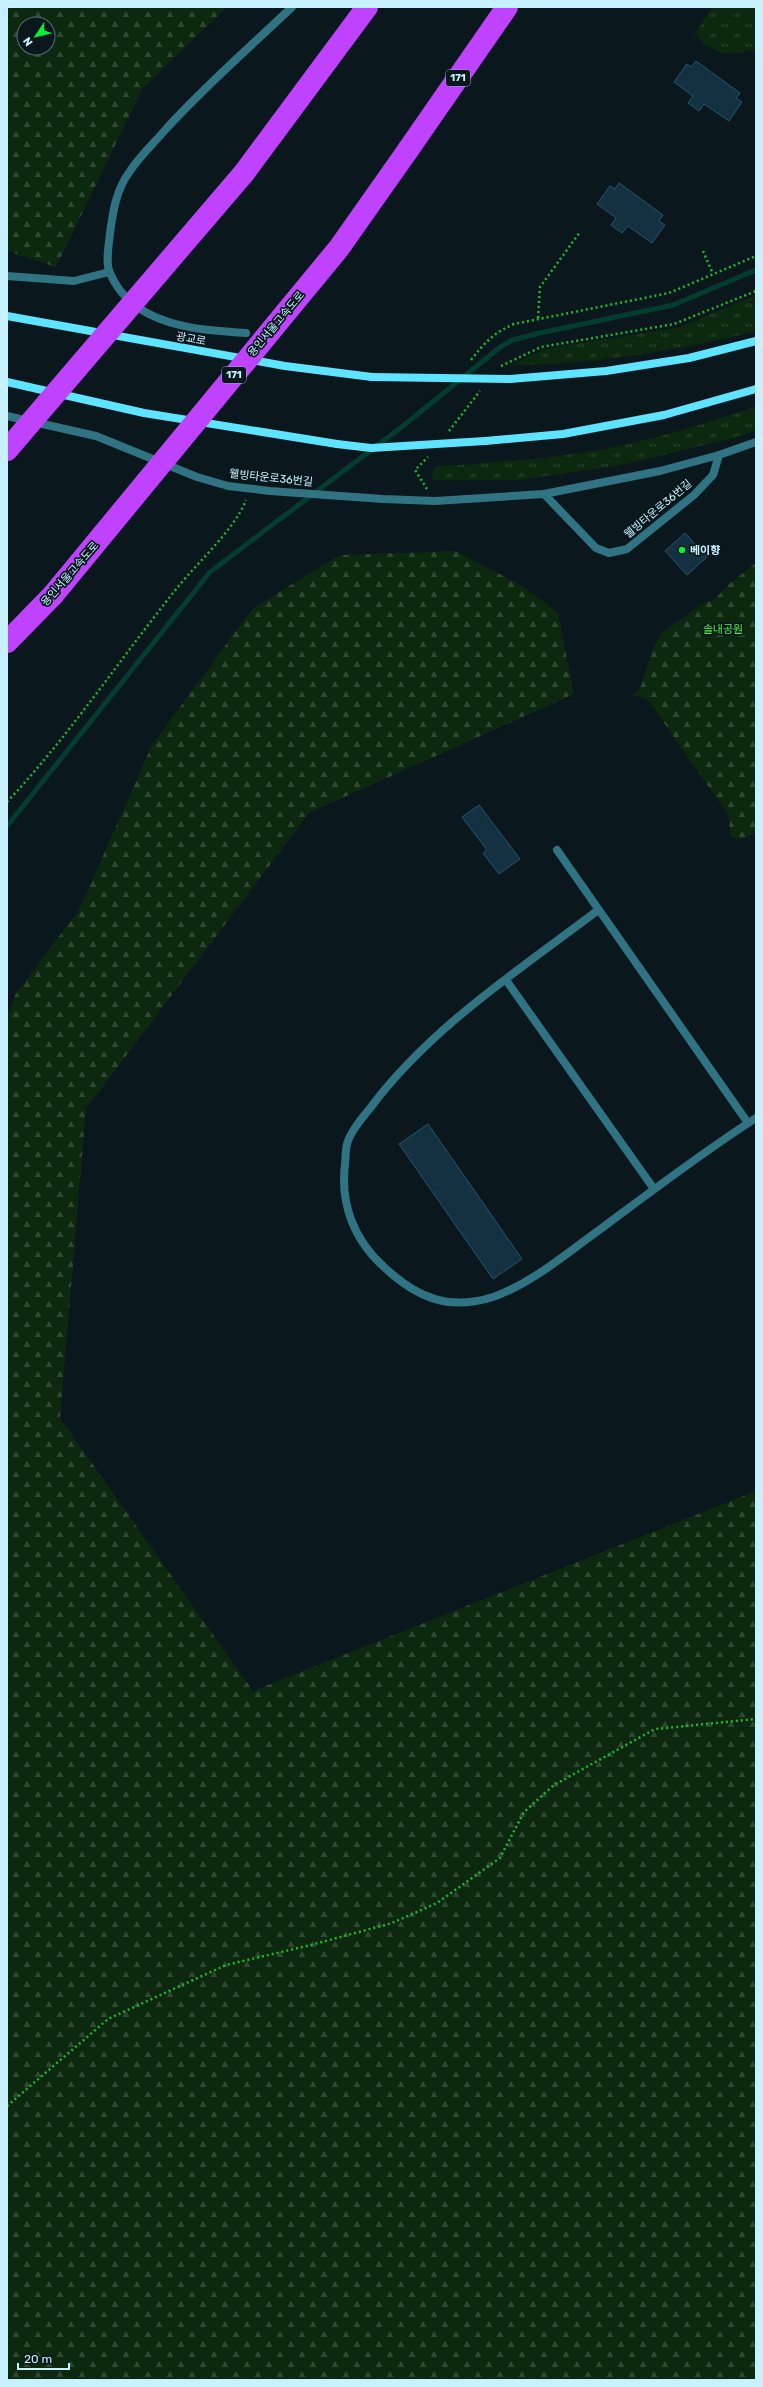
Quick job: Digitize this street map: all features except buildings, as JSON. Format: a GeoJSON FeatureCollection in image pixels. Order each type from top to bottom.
{"type":"FeatureCollection","features":[{"type":"Feature","properties":{"kind":"highway"},"geometry":{"type":"LineString","coordinates":[[7,450],[244,173],[367,7]]}},
{"type":"Feature","properties":{"kind":"highway","name":"용인서울고속도로"},"geometry":{"type":"LineString","coordinates":[[7,642],[53,596],[339,248],[507,7]]}},
{"type":"Feature","properties":{"kind":"main road","name":"광교로"},"geometry":{"type":"LineString","coordinates":[[7,316],[286,366],[372,377],[510,378],[606,371],[690,358],[756,341]]}},
{"type":"Feature","properties":{"kind":"main road"},"geometry":{"type":"LineString","coordinates":[[7,382],[144,413],[337,444],[372,448],[485,441],[563,434],[664,415],[756,389]]}},
{"type":"Feature","properties":{"kind":"street"},"geometry":{"type":"LineString","coordinates":[[246,333],[199,330],[164,322],[136,306],[121,291],[109,272],[112,215],[117,195],[130,170],[213,79],[292,7]]}},
{"type":"Feature","properties":{"kind":"street"},"geometry":{"type":"LineString","coordinates":[[7,276],[74,281],[109,272]]}},
{"type":"Feature","properties":{"kind":"street","name":"웰빙타운로36번길"},"geometry":{"type":"LineString","coordinates":[[7,416],[96,436],[198,477],[228,486],[270,491],[383,499],[435,500],[544,494],[660,471],[719,455],[756,442]]}},
{"type":"Feature","properties":{"kind":"street","name":"웰빙타운로36번길"},"geometry":{"type":"LineString","coordinates":[[544,494],[596,548],[609,553],[627,549],[694,494],[713,475],[719,455]]}},
{"type":"Feature","properties":{"kind":"street"},"geometry":{"type":"LineString","coordinates":[[557,850],[597,911],[748,1123]]}},
{"type":"Feature","properties":{"kind":"street"},"geometry":{"type":"LineString","coordinates":[[597,911],[506,980],[430,1042],[384,1088],[347,1142],[343,1183],[351,1222],[368,1253],[400,1282],[441,1302],[466,1303],[494,1296],[535,1276],[654,1189],[756,1118]]}},
{"type":"Feature","properties":{"kind":"street"},"geometry":{"type":"LineString","coordinates":[[506,980],[654,1189]]}},
{"type":"Feature","properties":{"kind":"path"},"geometry":{"type":"LineString","coordinates":[[538,318],[540,287],[580,232]]}},
{"type":"Feature","properties":{"kind":"path"},"geometry":{"type":"LineString","coordinates":[[703,251],[713,274]]}},
{"type":"Feature","properties":{"kind":"path"},"geometry":{"type":"LineString","coordinates":[[471,360],[486,340],[500,330],[538,318],[669,293],[756,256]]}},
{"type":"Feature","properties":{"kind":"path"},"geometry":{"type":"LineString","coordinates":[[7,802],[78,718],[176,588],[236,518],[250,488]]}},
{"type":"Feature","properties":{"kind":"path"},"geometry":{"type":"LineString","coordinates":[[7,2106],[108,2019],[226,1965],[311,1945],[392,1923],[437,1903],[500,1858],[524,1812],[554,1785],[655,1729],[756,1719]]}},
{"type":"Feature","properties":{"kind":"green space"},"geometry":{"type":"Polygon","coordinates":[[[7,7],[227,7],[143,88],[56,267],[7,251],[7,7]]]}},
{"type":"Feature","properties":{"kind":"green space"},"geometry":{"type":"Polygon","coordinates":[[[713,7],[756,7],[756,53],[751,50],[735,53],[720,52],[707,46],[701,40],[695,33],[713,7]]]}},
{"type":"Feature","properties":{"kind":"green space"},"geometry":{"type":"Polygon","coordinates":[[[756,295],[756,331],[696,345],[635,355],[574,362],[512,365],[543,350],[680,327],[756,295]]]}},
{"type":"Feature","properties":{"kind":"green space"},"geometry":{"type":"Polygon","coordinates":[[[756,406],[756,430],[737,437],[621,465],[519,480],[432,480],[434,467],[527,460],[619,446],[671,433],[756,406]]]}},
{"type":"Feature","properties":{"kind":"green space"},"geometry":{"type":"Polygon","coordinates":[[[456,551],[524,587],[558,613],[574,694],[309,813],[86,1109],[60,1418],[253,1691],[756,1491],[756,2380],[7,2380],[7,1021],[15,995],[79,910],[152,745],[253,608],[340,555],[456,551]]]}},
{"type":"Feature","properties":{"kind":"green space","name":"솔내공원"},"geometry":{"type":"Polygon","coordinates":[[[756,563],[756,832],[746,838],[737,839],[730,835],[729,816],[648,700],[633,695],[640,689],[654,646],[662,633],[702,604],[715,599],[729,584],[756,563]]]}},
{"type":"Feature","properties":{"kind":"waterway"},"geometry":{"type":"LineString","coordinates":[[7,826],[210,572],[403,426],[499,348],[512,340],[540,333],[673,305],[756,270]]}},
{"type":"Feature","properties":{"kind":"place","name":"베이향"},"geometry":{"type":"Point","coordinates":[682,550]}}]}
